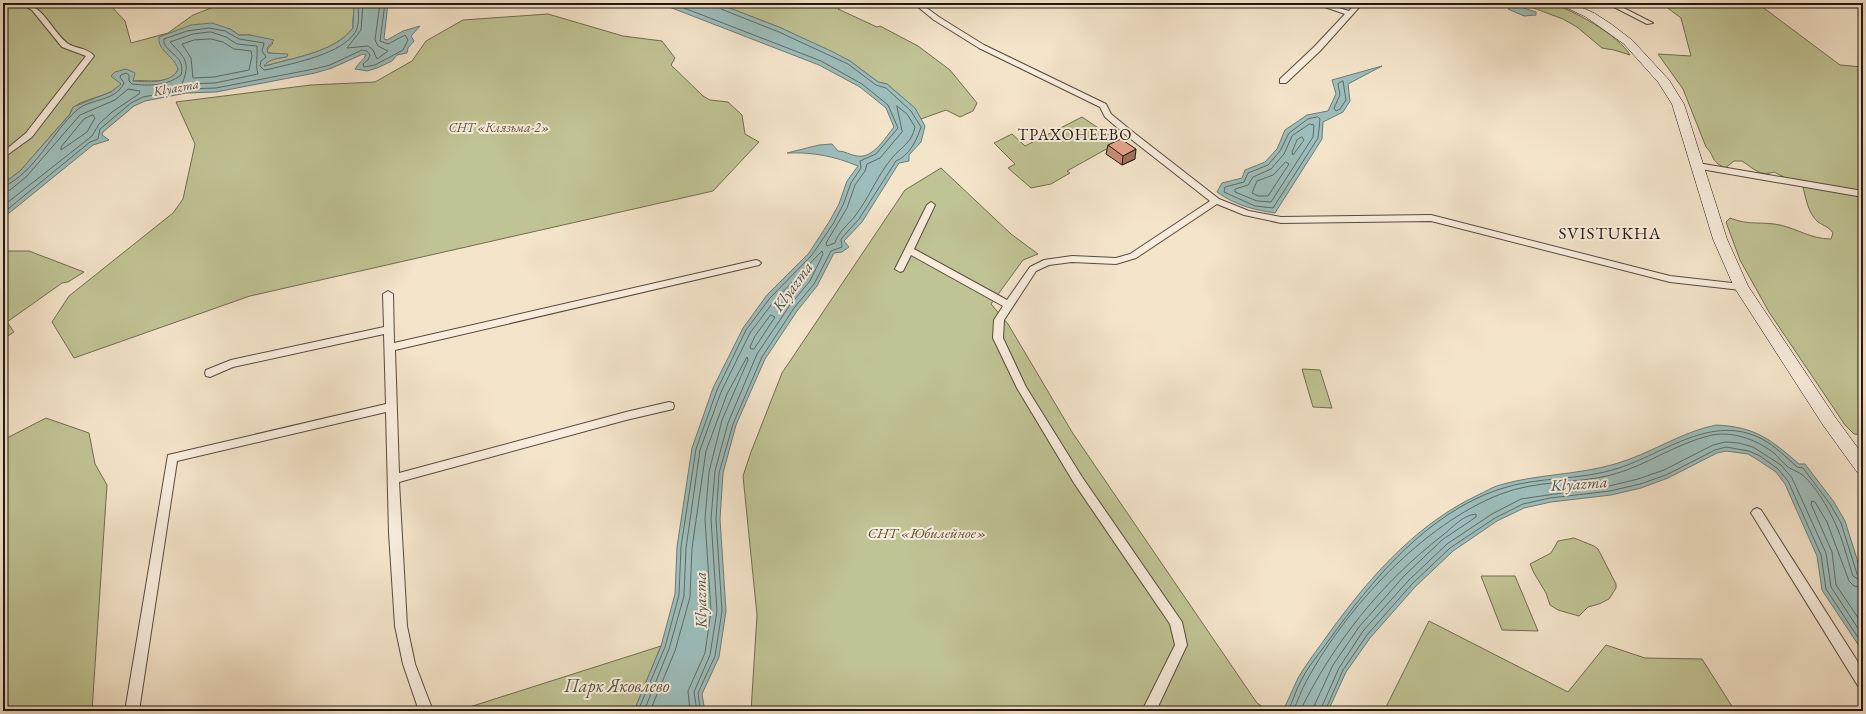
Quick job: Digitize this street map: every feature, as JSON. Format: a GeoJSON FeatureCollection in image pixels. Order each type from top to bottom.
{"type":"FeatureCollection","features":[{"type":"Feature","properties":{"kind":"main road"},"geometry":{"type":"LineString","coordinates":[[1562,3],[1590,15],[1607,26],[1628,42],[1664,80],[1678,104],[1720,239],[1741,287],[1829,421],[1863,467]]}},
{"type":"Feature","properties":{"kind":"street"},"geometry":{"type":"LineString","coordinates":[[3,156],[29,135],[90,56],[88,52],[65,45],[34,9],[22,3]]}},
{"type":"Feature","properties":{"kind":"street"},"geometry":{"type":"LineString","coordinates":[[916,3],[930,15],[967,38],[1102,106],[1108,115],[1130,134],[1216,201],[1247,213],[1281,220],[1430,218],[1670,279],[1741,287]]}},
{"type":"Feature","properties":{"kind":"street"},"geometry":{"type":"LineString","coordinates":[[1316,3],[1351,14]]}},
{"type":"Feature","properties":{"kind":"street"},"geometry":{"type":"LineString","coordinates":[[1283,81],[1351,14],[1360,3]]}},
{"type":"Feature","properties":{"kind":"street"},"geometry":{"type":"LineString","coordinates":[[1609,3],[1650,23]]}},
{"type":"Feature","properties":{"kind":"street"},"geometry":{"type":"LineString","coordinates":[[1698,166],[1863,194]]}},
{"type":"Feature","properties":{"kind":"street"},"geometry":{"type":"LineString","coordinates":[[1148,711],[1181,645],[1176,622],[1078,480],[1022,388],[998,338],[999,320],[1033,268],[1047,262],[1072,259],[1116,262],[1133,256],[1216,201]]}},
{"type":"Feature","properties":{"kind":"street"},"geometry":{"type":"LineString","coordinates":[[900,269],[931,205]]}},
{"type":"Feature","properties":{"kind":"street"},"geometry":{"type":"LineString","coordinates":[[909,250],[1008,305]]}},
{"type":"Feature","properties":{"kind":"street"},"geometry":{"type":"LineString","coordinates":[[389,348],[756,263]]}},
{"type":"Feature","properties":{"kind":"street"},"geometry":{"type":"LineString","coordinates":[[388,294],[391,407],[401,626],[409,664],[426,711]]}},
{"type":"Feature","properties":{"kind":"street"},"geometry":{"type":"LineString","coordinates":[[210,373],[231,364],[388,330]]}},
{"type":"Feature","properties":{"kind":"street"},"geometry":{"type":"LineString","coordinates":[[394,479],[626,416],[669,406]]}},
{"type":"Feature","properties":{"kind":"street"},"geometry":{"type":"LineString","coordinates":[[132,711],[172,458],[391,407]]}},
{"type":"Feature","properties":{"kind":"street"},"geometry":{"type":"LineString","coordinates":[[1757,513],[1863,682]]}},
{"type":"Feature","properties":{"kind":"green space"},"geometry":{"type":"Polygon","coordinates":[[[1545,2],[1581,16],[1616,39],[1630,55],[1602,48],[1577,27],[1563,19],[1520,3],[1545,2]]]}},
{"type":"Feature","properties":{"kind":"green space"},"geometry":{"type":"Polygon","coordinates":[[[3,3],[108,3],[125,21],[131,43],[168,33],[193,15],[224,3],[354,3],[354,6],[353,28],[336,43],[303,56],[269,65],[263,66],[270,60],[286,57],[288,55],[268,53],[266,51],[273,43],[250,35],[239,35],[230,29],[163,49],[177,62],[178,70],[174,75],[157,81],[129,82],[106,94],[85,101],[76,106],[20,171],[3,184],[3,3]]]}},
{"type":"Feature","properties":{"kind":"green space"},"geometry":{"type":"Polygon","coordinates":[[[717,3],[844,4],[838,9],[877,27],[880,26],[918,46],[950,70],[977,103],[973,111],[960,117],[946,110],[921,119],[914,108],[887,84],[878,82],[850,61],[781,28],[717,3]]]}},
{"type":"Feature","properties":{"kind":"green space"},"geometry":{"type":"Polygon","coordinates":[[[1661,3],[1757,3],[1840,65],[1863,67],[1863,435],[1854,434],[1845,425],[1769,312],[1740,260],[1726,222],[1730,218],[1750,223],[1780,225],[1824,239],[1831,239],[1833,233],[1818,222],[1812,214],[1808,206],[1803,187],[1774,172],[1761,173],[1742,161],[1734,161],[1725,168],[1717,163],[1706,147],[1683,89],[1658,54],[1691,56],[1681,18],[1661,3]]]}},
{"type":"Feature","properties":{"kind":"green space","name":"СНТ «Клязьма-2»"},"geometry":{"type":"Polygon","coordinates":[[[548,14],[623,36],[662,41],[675,58],[671,65],[703,96],[710,100],[728,102],[742,115],[745,134],[759,142],[713,191],[250,296],[74,358],[52,322],[69,296],[173,213],[183,199],[195,144],[176,102],[311,85],[375,82],[412,61],[426,41],[463,20],[548,14]]]}},
{"type":"Feature","properties":{"kind":"green space"},"geometry":{"type":"Polygon","coordinates":[[[1082,117],[1119,142],[1067,171],[1070,173],[1051,184],[1031,188],[1008,168],[1015,164],[994,143],[1012,134],[1025,146],[1082,117]]]}},
{"type":"Feature","properties":{"kind":"green space","name":"СНТ «Юбилейное»"},"geometry":{"type":"Polygon","coordinates":[[[941,168],[1011,234],[1038,254],[1023,260],[991,304],[1008,324],[1072,432],[1257,703],[1269,711],[751,711],[757,615],[743,476],[751,452],[782,373],[905,190],[941,168]]]}},
{"type":"Feature","properties":{"kind":"green space"},"geometry":{"type":"Polygon","coordinates":[[[3,251],[29,251],[84,272],[68,282],[62,283],[7,322],[14,332],[3,339],[3,251]]]}},
{"type":"Feature","properties":{"kind":"green space"},"geometry":{"type":"Polygon","coordinates":[[[1302,369],[1320,370],[1332,408],[1313,407],[1302,369]]]}},
{"type":"Feature","properties":{"kind":"green space"},"geometry":{"type":"Polygon","coordinates":[[[46,418],[89,433],[95,464],[107,485],[92,711],[3,711],[3,440],[46,418]]]}},
{"type":"Feature","properties":{"kind":"green space"},"geometry":{"type":"Polygon","coordinates":[[[1574,538],[1598,549],[1616,584],[1616,588],[1609,599],[1588,607],[1579,616],[1558,610],[1550,605],[1546,593],[1530,564],[1551,553],[1558,541],[1574,538]]]}},
{"type":"Feature","properties":{"kind":"green space"},"geometry":{"type":"Polygon","coordinates":[[[1481,576],[1515,576],[1538,631],[1502,630],[1481,576]]]}},
{"type":"Feature","properties":{"kind":"green space"},"geometry":{"type":"Polygon","coordinates":[[[1429,621],[1568,692],[1606,645],[1645,658],[1702,659],[1735,711],[1384,711],[1429,621]]]}},
{"type":"Feature","properties":{"kind":"green space","name":"Парк Яковлево"},"geometry":{"type":"Polygon","coordinates":[[[661,646],[634,711],[457,711],[661,646]]]}},
{"type":"Feature","properties":{"kind":"water","name":"Klyazma"},"geometry":{"type":"Polygon","coordinates":[[[354,3],[388,3],[384,39],[387,40],[403,31],[420,26],[411,36],[414,41],[408,48],[407,53],[397,55],[392,61],[367,71],[355,69],[366,55],[363,54],[332,68],[315,73],[216,92],[186,93],[145,101],[134,106],[103,132],[102,135],[109,140],[93,145],[3,218],[3,184],[20,171],[70,114],[73,107],[111,92],[121,84],[111,76],[115,72],[126,69],[135,73],[133,81],[145,82],[164,80],[174,75],[178,70],[177,65],[161,46],[159,37],[191,25],[212,23],[230,29],[239,35],[250,35],[274,40],[267,48],[268,53],[288,54],[287,57],[271,60],[264,66],[303,56],[336,43],[353,28],[354,3]]]}},
{"type":"Feature","properties":{"kind":"water","name":"Klyazma"},"geometry":{"type":"Polygon","coordinates":[[[659,3],[717,3],[781,28],[831,51],[850,61],[878,82],[887,84],[915,108],[925,126],[921,142],[909,155],[909,161],[899,163],[862,222],[844,241],[849,247],[842,252],[834,253],[817,286],[797,311],[765,359],[736,425],[723,473],[720,519],[726,611],[719,657],[702,694],[704,706],[710,711],[634,711],[661,646],[675,594],[677,547],[692,448],[713,388],[743,328],[767,295],[809,253],[839,204],[847,181],[858,166],[823,155],[787,153],[819,145],[832,144],[838,151],[863,156],[878,147],[894,127],[886,108],[860,87],[819,65],[659,3]]]}},
{"type":"Feature","properties":{"kind":"water"},"geometry":{"type":"Polygon","coordinates":[[[1512,4],[1536,12],[1536,15],[1524,16],[1508,9],[1512,4]]]}},
{"type":"Feature","properties":{"kind":"water"},"geometry":{"type":"Polygon","coordinates":[[[1382,66],[1348,84],[1350,101],[1343,112],[1323,122],[1322,139],[1275,213],[1245,206],[1224,197],[1217,192],[1222,183],[1242,178],[1245,170],[1265,162],[1277,149],[1285,130],[1307,115],[1328,111],[1336,94],[1332,80],[1382,66]]]}},
{"type":"Feature","properties":{"kind":"water","name":"Klyazma"},"geometry":{"type":"Polygon","coordinates":[[[1716,425],[1742,428],[1771,441],[1799,464],[1805,464],[1834,502],[1845,521],[1863,578],[1863,652],[1822,590],[1817,556],[1785,484],[1776,472],[1748,454],[1726,451],[1717,453],[1668,478],[1641,488],[1611,495],[1551,502],[1524,508],[1497,521],[1453,551],[1415,587],[1370,638],[1346,672],[1328,711],[1283,711],[1298,678],[1354,600],[1410,540],[1454,508],[1497,486],[1514,481],[1601,468],[1628,460],[1690,433],[1716,425]]]}},
{"type":"Feature","properties":{"kind":"building"},"geometry":{"type":"Polygon","coordinates":[[[1121,139],[1136,149],[1123,156],[1108,145],[1121,139]]]}},
{"type":"Feature","properties":{"kind":"district","name":"ТРАХОНЕЕВО"},"geometry":{"type":"Point","coordinates":[1075,134]}},
{"type":"Feature","properties":{"kind":"district","name":"SVISTUKHA"},"geometry":{"type":"Point","coordinates":[1610,233]}}]}
